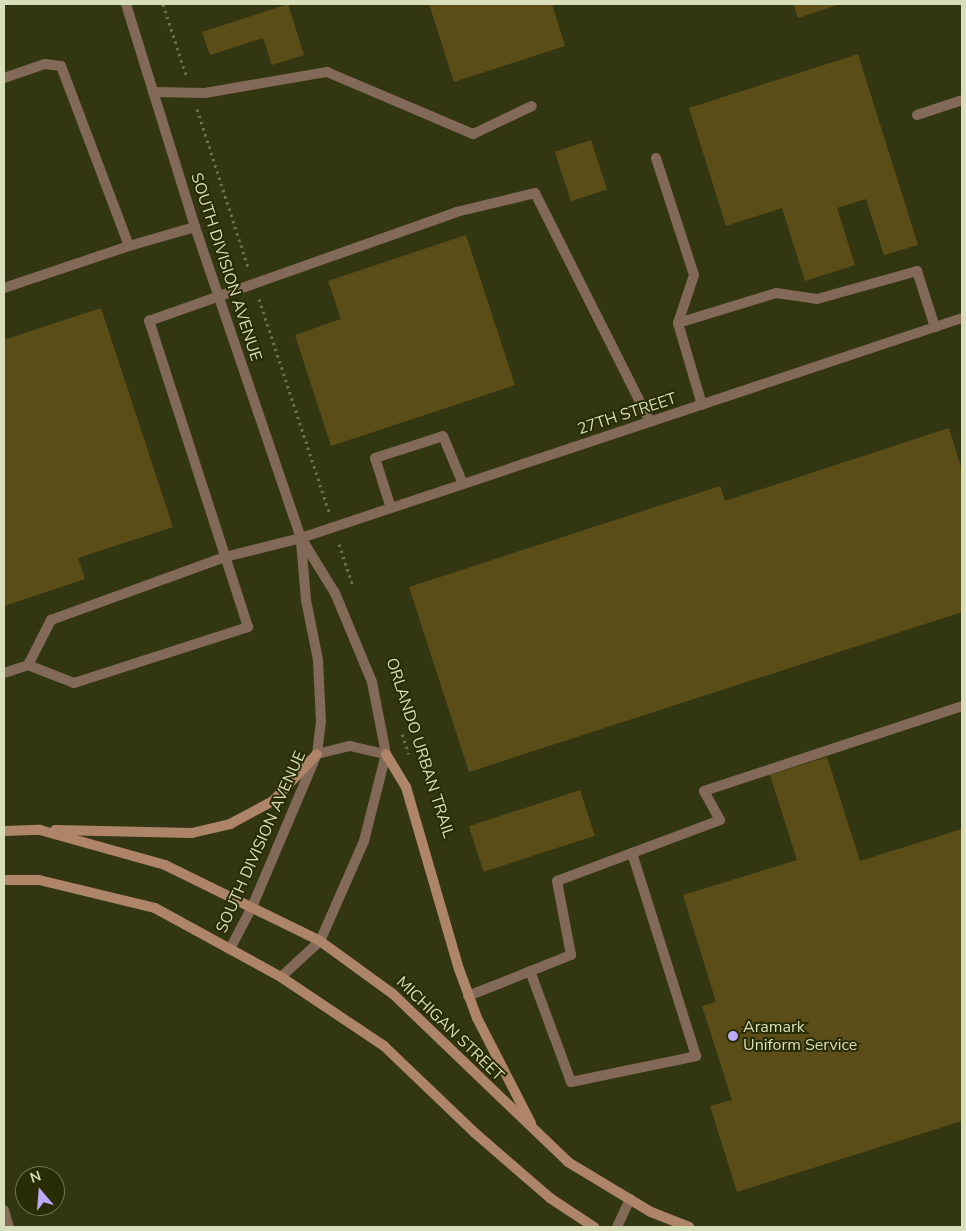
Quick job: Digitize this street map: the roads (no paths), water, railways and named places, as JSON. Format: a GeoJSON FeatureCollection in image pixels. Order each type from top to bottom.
{"type":"FeatureCollection","features":[{"type":"Feature","properties":{"kind":"main road"},"geometry":{"type":"LineString","coordinates":[[40,830],[192,833],[230,824],[272,801],[317,754]]}},
{"type":"Feature","properties":{"kind":"main road"},"geometry":{"type":"LineString","coordinates":[[386,754],[406,787],[459,969],[483,1034],[535,1131]]}},
{"type":"Feature","properties":{"kind":"main road","name":"MICHIGAN STREET"},"geometry":{"type":"LineString","coordinates":[[4,831],[40,830],[165,865],[320,941],[394,994],[568,1162],[651,1212],[689,1227]]}},
{"type":"Feature","properties":{"kind":"main road"},"geometry":{"type":"LineString","coordinates":[[4,880],[39,880],[156,908],[281,977],[384,1046],[475,1133],[550,1198],[594,1227]]}},
{"type":"Feature","properties":{"kind":"street","name":"SOUTH DIVISION AVENUE"},"geometry":{"type":"LineString","coordinates":[[126,4],[195,227],[301,538],[335,593],[372,682],[386,754],[364,841],[320,941],[281,977]]}},
{"type":"Feature","properties":{"kind":"street"},"geometry":{"type":"LineString","coordinates":[[4,78],[45,64],[61,66],[128,246]]}},
{"type":"Feature","properties":{"kind":"street"},"geometry":{"type":"LineString","coordinates":[[154,92],[205,93],[326,72],[473,134],[532,106]]}},
{"type":"Feature","properties":{"kind":"street"},"geometry":{"type":"LineString","coordinates":[[917,115],[962,100]]}},
{"type":"Feature","properties":{"kind":"street"},"geometry":{"type":"LineString","coordinates":[[656,158],[694,275],[678,323],[702,405]]}},
{"type":"Feature","properties":{"kind":"street"},"geometry":{"type":"LineString","coordinates":[[4,673],[28,666],[74,683],[248,628],[149,321],[456,212],[535,193],[650,422]]}},
{"type":"Feature","properties":{"kind":"street"},"geometry":{"type":"LineString","coordinates":[[4,288],[128,246],[195,227]]}},
{"type":"Feature","properties":{"kind":"street"},"geometry":{"type":"LineString","coordinates":[[678,323],[776,293],[817,299],[917,271],[935,327]]}},
{"type":"Feature","properties":{"kind":"street","name":"27TH STREET"},"geometry":{"type":"LineString","coordinates":[[28,666],[51,620],[225,557],[301,538],[962,318]]}},
{"type":"Feature","properties":{"kind":"street"},"geometry":{"type":"LineString","coordinates":[[391,508],[375,458],[443,436],[463,484]]}},
{"type":"Feature","properties":{"kind":"street","name":"SOUTH DIVISION AVENUE"},"geometry":{"type":"LineString","coordinates":[[230,949],[252,907],[317,754],[321,722],[318,660],[306,600],[301,538]]}},
{"type":"Feature","properties":{"kind":"street"},"geometry":{"type":"LineString","coordinates":[[468,996],[571,955],[557,881],[720,820],[704,791],[962,706]]}},
{"type":"Feature","properties":{"kind":"street"},"geometry":{"type":"LineString","coordinates":[[317,754],[350,746],[386,754]]}},
{"type":"Feature","properties":{"kind":"street"},"geometry":{"type":"LineString","coordinates":[[530,971],[571,1082],[696,1056],[632,853]]}},
{"type":"Feature","properties":{"kind":"street"},"geometry":{"type":"LineString","coordinates":[[618,1227],[630,1199]]}},
{"type":"Feature","properties":{"kind":"street"},"geometry":{"type":"LineString","coordinates":[[4,1210],[9,1227]]}},
{"type":"Feature","properties":{"kind":"place","name":"Aramark Uniform Service"},"geometry":{"type":"Point","coordinates":[733,1036]}}]}
